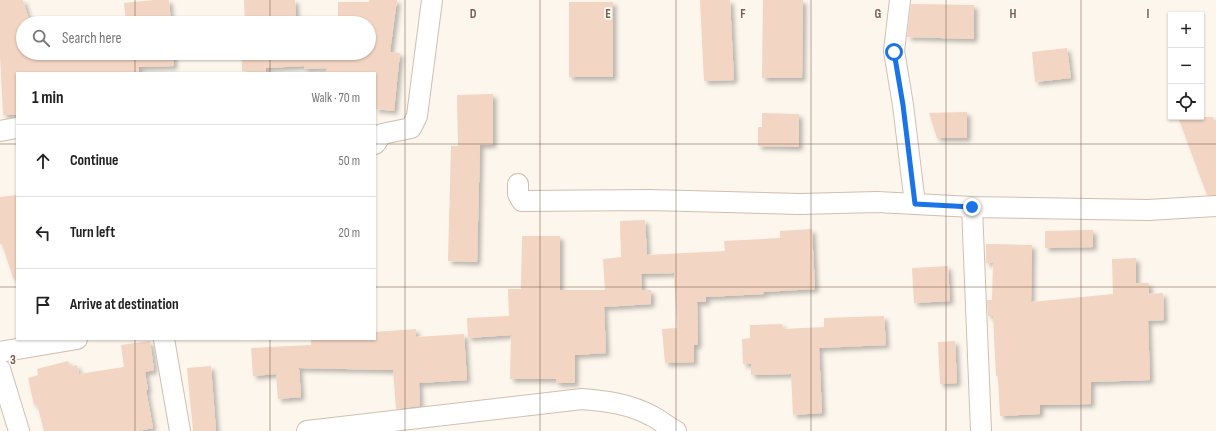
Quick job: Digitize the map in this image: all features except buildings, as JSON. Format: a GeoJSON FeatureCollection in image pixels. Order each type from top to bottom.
{"type":"FeatureCollection","features":[{"type":"Feature","properties":{"kind":"street"},"geometry":{"type":"LineString","coordinates":[[377,135],[412,128],[417,116],[432,0]]}},
{"type":"Feature","properties":{"kind":"street"},"geometry":{"type":"LineString","coordinates":[[900,0],[894,52],[903,105],[915,204]]}},
{"type":"Feature","properties":{"kind":"street"},"geometry":{"type":"LineString","coordinates":[[0,132],[16,128]]}},
{"type":"Feature","properties":{"kind":"street"},"geometry":{"type":"LineString","coordinates":[[518,184],[518,194],[522,201],[649,200],[800,204],[877,202],[972,207],[1148,210],[1216,206]]}},
{"type":"Feature","properties":{"kind":"street"},"geometry":{"type":"LineString","coordinates":[[972,207],[981,431]]}},
{"type":"Feature","properties":{"kind":"street"},"geometry":{"type":"LineString","coordinates":[[0,352],[71,340]]}},
{"type":"Feature","properties":{"kind":"street"},"geometry":{"type":"LineString","coordinates":[[164,340],[180,431]]}},
{"type":"Feature","properties":{"kind":"street"},"geometry":{"type":"LineString","coordinates":[[0,369],[19,431]]}},
{"type":"Feature","properties":{"kind":"street"},"geometry":{"type":"LineString","coordinates":[[307,431],[582,399],[606,401],[631,407],[652,416],[676,431]]}},
{"type":"Feature","properties":{"kind":"route"},"geometry":{"type":"LineString","coordinates":[[894,52],[903,105],[915,204],[972,207]]}}]}
